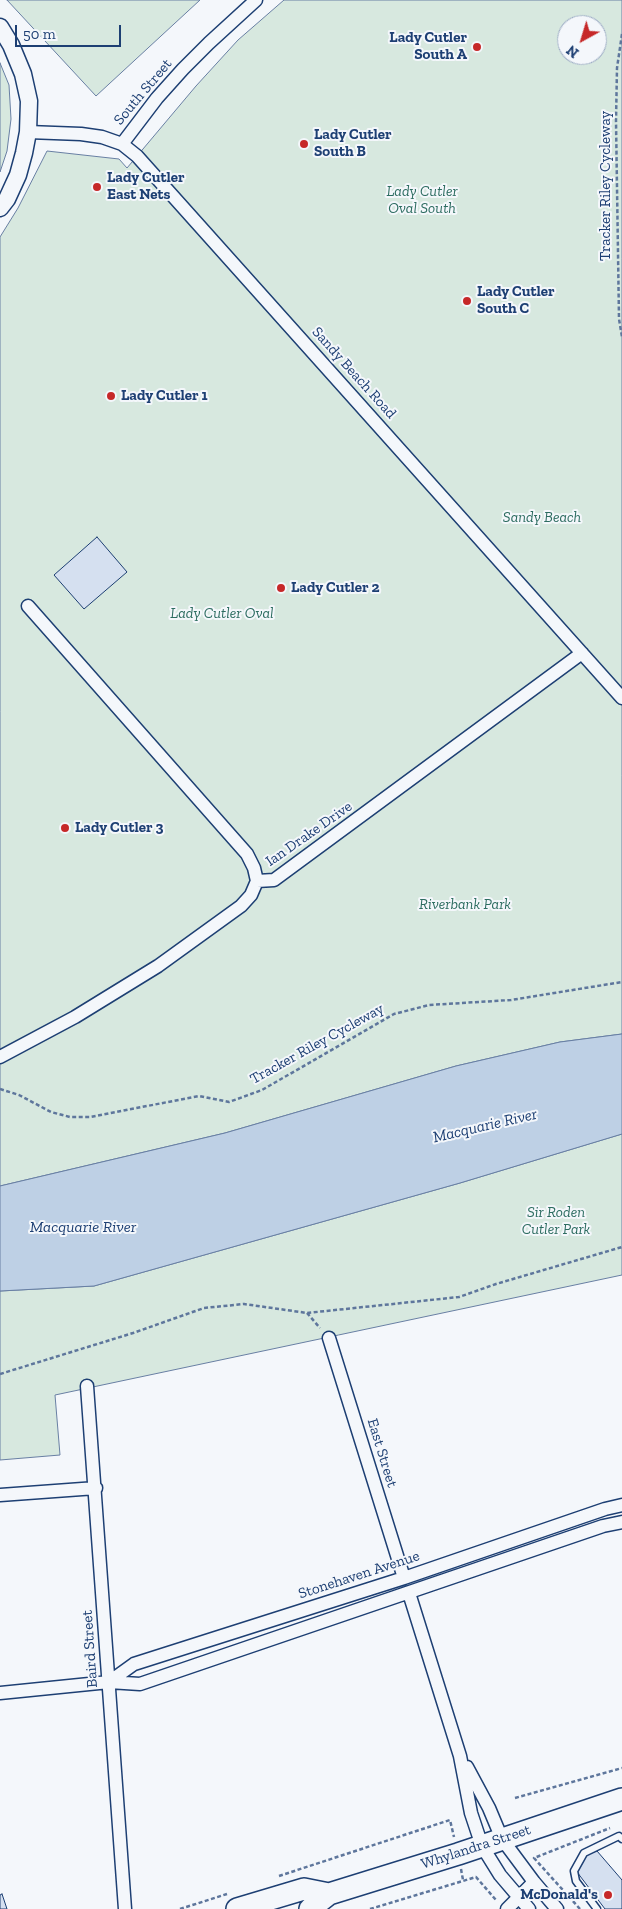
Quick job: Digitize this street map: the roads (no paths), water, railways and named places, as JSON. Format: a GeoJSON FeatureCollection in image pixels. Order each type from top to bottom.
{"type":"FeatureCollection","features":[{"type":"Feature","properties":{"kind":"highway","name":"Whylandra Street"},"geometry":{"type":"LineString","coordinates":[[310,1909],[329,1894],[458,1854],[622,1799]]}},
{"type":"Feature","properties":{"kind":"highway","name":"Whylandra Street"},"geometry":{"type":"LineString","coordinates":[[232,1901],[304,1889],[329,1894]]}},
{"type":"Feature","properties":{"kind":"street","name":"South Street"},"geometry":{"type":"LineString","coordinates":[[122,144],[157,98],[183,69],[209,42],[256,0]]}},
{"type":"Feature","properties":{"kind":"street"},"geometry":{"type":"LineString","coordinates":[[0,27],[11,45],[23,74],[29,101],[28,132],[24,154],[18,175],[0,208]]}},
{"type":"Feature","properties":{"kind":"street","name":"Sandy Beach Road"},"geometry":{"type":"LineString","coordinates":[[28,132],[81,134],[102,137],[122,144],[137,156],[622,698]]}},
{"type":"Feature","properties":{"kind":"street"},"geometry":{"type":"LineString","coordinates":[[28,606],[247,854],[254,868],[257,881]]}},
{"type":"Feature","properties":{"kind":"street","name":"Ian Drake Drive"},"geometry":{"type":"LineString","coordinates":[[0,1057],[75,1017],[158,966],[241,906],[251,895],[257,881],[274,880],[280,876],[582,653]]}},
{"type":"Feature","properties":{"kind":"street","name":"East Street"},"geometry":{"type":"LineString","coordinates":[[329,1338],[404,1578]]}},
{"type":"Feature","properties":{"kind":"street","name":"Baird Street"},"geometry":{"type":"LineString","coordinates":[[87,1386],[96,1488],[125,1909]]}},
{"type":"Feature","properties":{"kind":"street"},"geometry":{"type":"LineString","coordinates":[[0,1494],[96,1488]]}},
{"type":"Feature","properties":{"kind":"street","name":"Stonehaven Avenue"},"geometry":{"type":"LineString","coordinates":[[109,1682],[134,1664],[404,1578],[605,1509],[622,1505]]}},
{"type":"Feature","properties":{"kind":"street","name":"Stonehaven Avenue"},"geometry":{"type":"LineString","coordinates":[[0,1693],[109,1682],[140,1684],[409,1594],[603,1526],[622,1522]]}},
{"type":"Feature","properties":{"kind":"street"},"geometry":{"type":"LineString","coordinates":[[409,1594],[460,1756],[471,1813],[482,1846],[496,1871],[529,1909]]}},
{"type":"Feature","properties":{"kind":"street"},"geometry":{"type":"LineString","coordinates":[[460,1756],[489,1808],[502,1839],[557,1909]]}},
{"type":"Feature","properties":{"kind":"street"},"geometry":{"type":"LineString","coordinates":[[507,1909],[534,1882]]}},
{"type":"Feature","properties":{"kind":"lane"},"geometry":{"type":"LineString","coordinates":[[597,1909],[576,1881],[574,1871],[584,1852],[618,1836],[622,1839]]}},
{"type":"Feature","properties":{"kind":"water","name":"Macquarie River"},"geometry":{"type":"Polygon","coordinates":[[[622,1034],[622,1134],[460,1183],[94,1286],[0,1291],[0,1186],[225,1133],[456,1066],[560,1042],[622,1034]]]}},
{"type":"Feature","properties":{"kind":"place","name":"Lady Cutler South A"},"geometry":{"type":"Point","coordinates":[477,47]}},
{"type":"Feature","properties":{"kind":"place","name":"Lady Cutler South B"},"geometry":{"type":"Point","coordinates":[304,144]}},
{"type":"Feature","properties":{"kind":"place","name":"Lady Cutler East Nets"},"geometry":{"type":"Point","coordinates":[97,187]}},
{"type":"Feature","properties":{"kind":"place","name":"Lady Cutler South C"},"geometry":{"type":"Point","coordinates":[467,301]}},
{"type":"Feature","properties":{"kind":"place","name":"Lady Cutler 1"},"geometry":{"type":"Point","coordinates":[111,396]}},
{"type":"Feature","properties":{"kind":"place","name":"Lady Cutler 2"},"geometry":{"type":"Point","coordinates":[281,588]}},
{"type":"Feature","properties":{"kind":"place","name":"Lady Cutler 3"},"geometry":{"type":"Point","coordinates":[65,828]}},
{"type":"Feature","properties":{"kind":"place","name":"McDonald's"},"geometry":{"type":"Point","coordinates":[608,1895]}},
{"type":"Feature","properties":{"kind":"park label","name":"Lady Cutler Oval South"},"geometry":{"type":"Point","coordinates":[422,200]}},
{"type":"Feature","properties":{"kind":"park label","name":"Sandy Beach"},"geometry":{"type":"Point","coordinates":[542,518]}},
{"type":"Feature","properties":{"kind":"park label","name":"Lady Cutler Oval"},"geometry":{"type":"Point","coordinates":[222,614]}},
{"type":"Feature","properties":{"kind":"park label","name":"Riverbank Park"},"geometry":{"type":"Point","coordinates":[465,905]}},
{"type":"Feature","properties":{"kind":"park label","name":"Sir Roden Cutler Park"},"geometry":{"type":"Point","coordinates":[556,1222]}}]}
